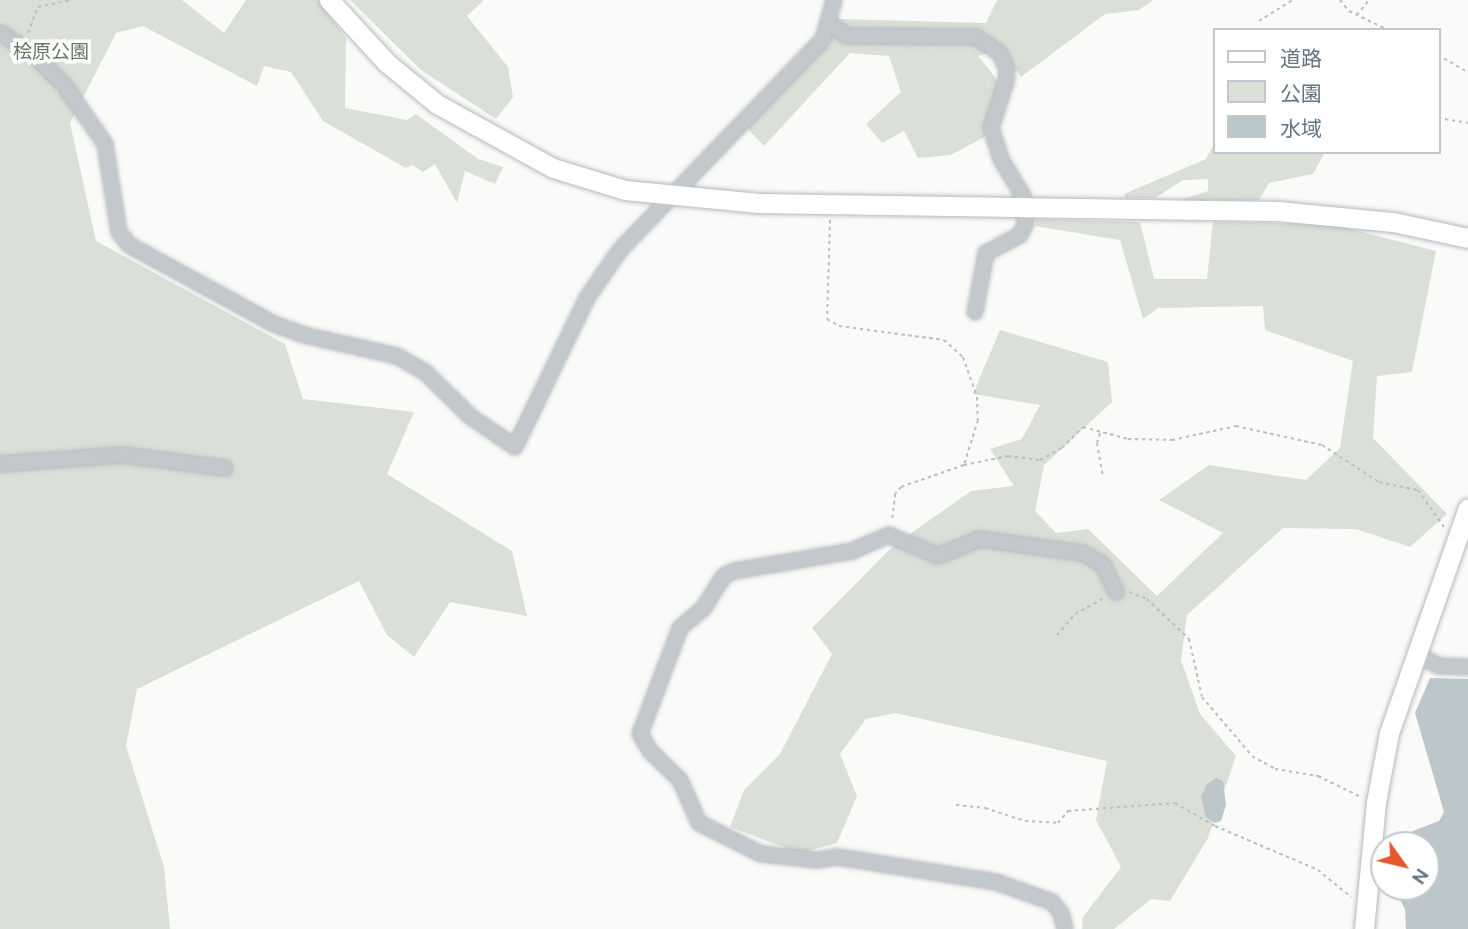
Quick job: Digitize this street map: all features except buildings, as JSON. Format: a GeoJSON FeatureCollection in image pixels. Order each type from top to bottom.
{"type":"FeatureCollection","features":[{"type":"Feature","properties":{"kind":"street"},"geometry":{"type":"LineString","coordinates":[[330,0],[387,63],[437,104],[508,147],[586,181],[674,198],[830,205],[1278,211],[1393,222],[1468,238]]}},
{"type":"Feature","properties":{"kind":"street"},"geometry":{"type":"LineString","coordinates":[[0,33],[16,43],[64,85],[105,144],[118,232],[129,245],[274,324],[343,345],[397,356],[425,372],[471,417],[515,447],[587,298],[620,250],[674,198],[823,39],[830,24],[834,0]]}},
{"type":"Feature","properties":{"kind":"street"},"geometry":{"type":"LineString","coordinates":[[830,24],[847,36],[976,37],[1000,54],[1007,69],[991,128],[1002,162],[1023,196],[1024,230],[982,260],[975,312]]}},
{"type":"Feature","properties":{"kind":"street"},"geometry":{"type":"LineString","coordinates":[[0,464],[123,455],[225,468]]}},
{"type":"Feature","properties":{"kind":"street"},"geometry":{"type":"LineString","coordinates":[[1364,929],[1376,802],[1389,733],[1468,508]]}},
{"type":"Feature","properties":{"kind":"street"},"geometry":{"type":"LineString","coordinates":[[1065,929],[1061,913],[1052,902],[996,882],[838,857],[817,860],[761,854],[699,822],[680,780],[642,742],[640,734],[680,628],[703,608],[724,576],[734,570],[852,551],[889,535],[933,556],[979,539],[1083,553],[1103,565],[1116,592]]}},
{"type":"Feature","properties":{"kind":"street"},"geometry":{"type":"LineString","coordinates":[[1418,655],[1439,666],[1468,667]]}},
{"type":"Feature","properties":{"kind":"path"},"geometry":{"type":"LineString","coordinates":[[16,43],[29,32],[38,7],[70,0]]}},
{"type":"Feature","properties":{"kind":"path"},"geometry":{"type":"LineString","coordinates":[[1259,21],[1292,0]]}},
{"type":"Feature","properties":{"kind":"path"},"geometry":{"type":"LineString","coordinates":[[1340,0],[1357,15],[1384,28]]}},
{"type":"Feature","properties":{"kind":"path"},"geometry":{"type":"LineString","coordinates":[[1357,15],[1369,0]]}},
{"type":"Feature","properties":{"kind":"path"},"geometry":{"type":"LineString","coordinates":[[1440,56],[1468,72]]}},
{"type":"Feature","properties":{"kind":"path"},"geometry":{"type":"LineString","coordinates":[[1440,118],[1468,123]]}},
{"type":"Feature","properties":{"kind":"path"},"geometry":{"type":"LineString","coordinates":[[830,205],[827,319],[839,326],[944,340],[953,345],[970,372],[979,408],[964,465]]}},
{"type":"Feature","properties":{"kind":"path"},"geometry":{"type":"LineString","coordinates":[[889,535],[897,490],[964,465],[1008,456],[1031,462],[1062,448],[1078,428],[1128,439],[1172,440],[1236,426],[1322,445],[1379,482],[1418,490],[1457,542]]}},
{"type":"Feature","properties":{"kind":"path"},"geometry":{"type":"LineString","coordinates":[[1100,432],[1097,443],[1103,476]]}},
{"type":"Feature","properties":{"kind":"path"},"geometry":{"type":"LineString","coordinates":[[1056,635],[1075,614],[1116,592],[1147,598],[1180,628],[1194,652],[1208,709],[1252,756],[1266,766],[1318,776],[1376,802]]}},
{"type":"Feature","properties":{"kind":"path"},"geometry":{"type":"LineString","coordinates":[[956,805],[985,808],[1025,821],[1058,823],[1068,811],[1175,803],[1215,827],[1318,870],[1344,894],[1366,899]]}},
{"type":"Feature","properties":{"kind":"green space","name":"桧原公園"},"geometry":{"type":"Polygon","coordinates":[[[0,0],[182,0],[224,33],[246,0],[318,0],[346,38],[345,108],[407,120],[416,114],[478,159],[503,167],[495,184],[465,171],[457,203],[435,164],[423,172],[412,165],[406,168],[323,121],[291,72],[264,66],[257,86],[143,26],[116,33],[70,123],[96,241],[285,344],[303,399],[414,412],[387,474],[512,551],[527,616],[450,602],[414,657],[387,635],[359,581],[137,689],[126,746],[164,867],[170,929],[0,929],[0,0]]]}},
{"type":"Feature","properties":{"kind":"green space"},"geometry":{"type":"Polygon","coordinates":[[[350,0],[484,0],[467,16],[508,67],[513,97],[496,119],[421,70],[350,0]]]}},
{"type":"Feature","properties":{"kind":"green space"},"geometry":{"type":"Polygon","coordinates":[[[997,0],[1153,0],[1139,10],[1105,14],[1021,77],[1003,49],[978,56],[998,81],[984,137],[951,155],[918,158],[904,131],[882,143],[866,124],[901,92],[889,56],[850,53],[764,146],[746,127],[829,42],[839,19],[986,23],[997,0]]]}},
{"type":"Feature","properties":{"kind":"green space"},"geometry":{"type":"Polygon","coordinates":[[[1212,148],[1212,154],[1324,154],[1313,174],[1269,183],[1259,200],[1177,201],[1208,191],[1208,179],[1183,180],[1155,198],[1125,198],[1124,194],[1206,159],[1212,148]]]}},
{"type":"Feature","properties":{"kind":"green space"},"geometry":{"type":"Polygon","coordinates":[[[1037,219],[1140,222],[1154,279],[1207,279],[1213,222],[1331,224],[1436,251],[1412,372],[1377,376],[1373,438],[1447,514],[1410,547],[1356,529],[1283,528],[1187,615],[1181,660],[1200,714],[1236,756],[1208,838],[1170,901],[1151,899],[1114,929],[1082,929],[1083,917],[1121,867],[1096,820],[1107,761],[896,713],[866,719],[840,754],[857,796],[837,843],[800,853],[730,827],[744,790],[780,754],[832,654],[812,628],[893,546],[971,491],[1014,486],[990,449],[1022,439],[1040,405],[973,394],[1000,330],[1108,362],[1112,402],[1044,465],[1035,511],[1056,533],[1088,529],[1157,596],[1223,533],[1159,500],[1209,465],[1306,480],[1340,448],[1353,361],[1265,330],[1263,306],[1158,308],[1143,319],[1120,240],[1035,226],[1037,219]]]}},
{"type":"Feature","properties":{"kind":"water"},"geometry":{"type":"Polygon","coordinates":[[[1430,678],[1468,679],[1468,929],[1406,929],[1405,909],[1401,901],[1440,901],[1440,831],[1413,831],[1439,821],[1444,812],[1415,713],[1430,678]]]}},
{"type":"Feature","properties":{"kind":"water"},"geometry":{"type":"Polygon","coordinates":[[[1216,778],[1223,781],[1226,805],[1221,821],[1215,823],[1206,817],[1201,797],[1206,785],[1216,778]]]}}]}
